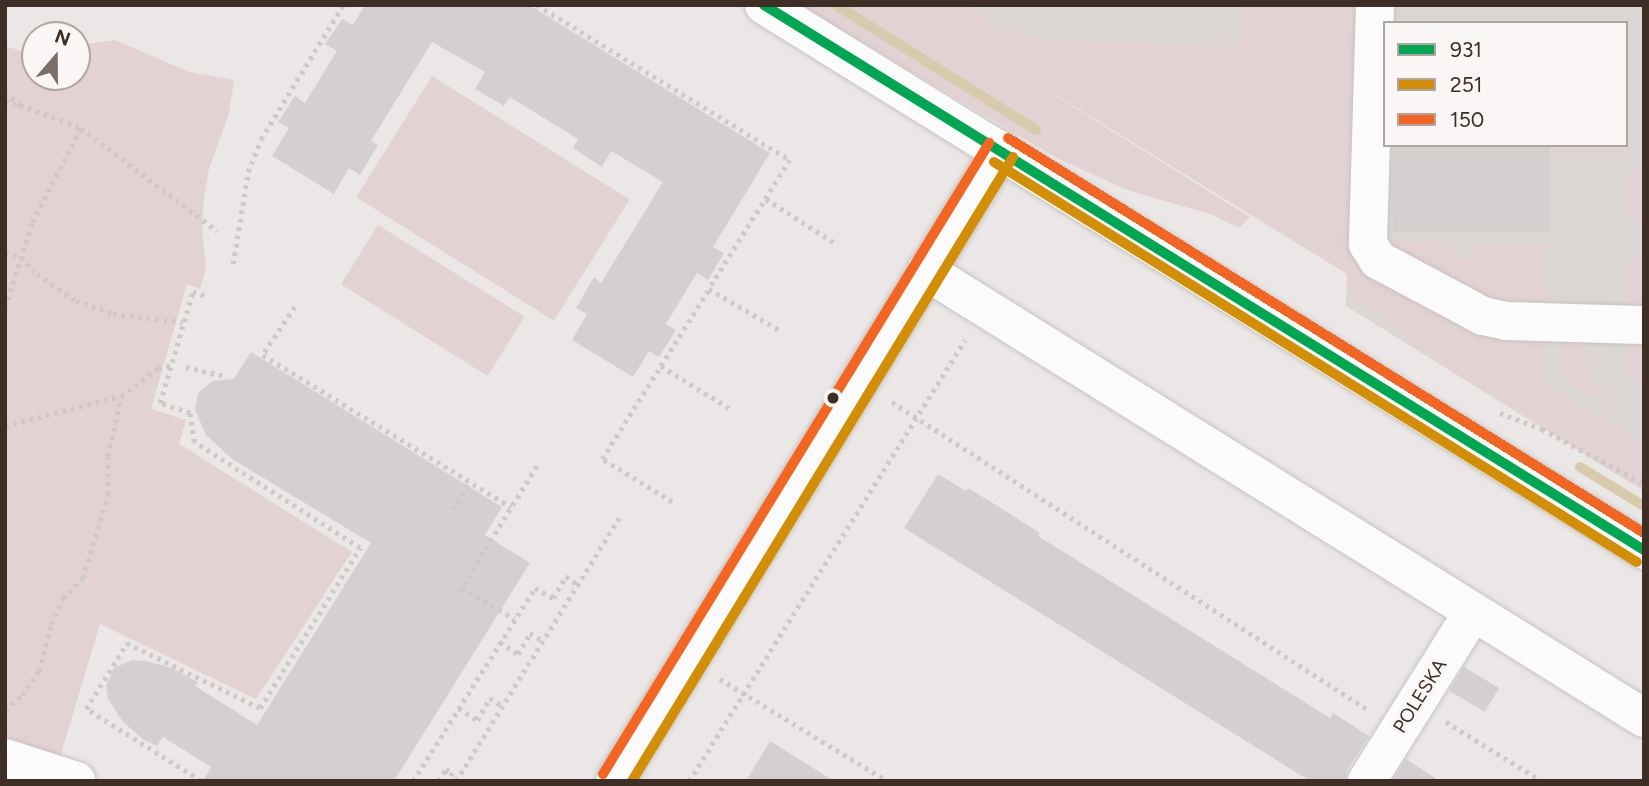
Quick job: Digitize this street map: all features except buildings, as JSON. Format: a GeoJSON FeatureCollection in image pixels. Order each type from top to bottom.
{"type":"FeatureCollection","features":[{"type":"Feature","properties":{"kind":"street"},"geometry":{"type":"LineString","coordinates":[[765,5],[1644,550]]}},
{"type":"Feature","properties":{"kind":"street"},"geometry":{"type":"LineString","coordinates":[[1375,5],[1368,244],[1378,260],[1483,316],[1506,321],[1644,325]]}},
{"type":"Feature","properties":{"kind":"street"},"geometry":{"type":"LineString","coordinates":[[615,781],[1001,150]]}},
{"type":"Feature","properties":{"kind":"street"},"geometry":{"type":"LineString","coordinates":[[926,271],[1644,718]]}},
{"type":"Feature","properties":{"kind":"street","name":"POLESKA"},"geometry":{"type":"LineString","coordinates":[[1367,781],[1473,612]]}},
{"type":"Feature","properties":{"kind":"street"},"geometry":{"type":"LineString","coordinates":[[5,758],[76,781]]}},
{"type":"Feature","properties":{"kind":"path"},"geometry":{"type":"LineString","coordinates":[[233,264],[248,172],[261,139],[343,5]]}},
{"type":"Feature","properties":{"kind":"path"},"geometry":{"type":"LineString","coordinates":[[537,5],[790,160],[602,459],[672,502]]}},
{"type":"Feature","properties":{"kind":"path"},"geometry":{"type":"LineString","coordinates":[[5,92],[20,105]]}},
{"type":"Feature","properties":{"kind":"path"},"geometry":{"type":"LineString","coordinates":[[5,101],[80,128],[217,231]]}},
{"type":"Feature","properties":{"kind":"path"},"geometry":{"type":"LineString","coordinates":[[5,308],[32,222],[80,128]]}},
{"type":"Feature","properties":{"kind":"path"},"geometry":{"type":"LineString","coordinates":[[765,199],[835,243]]}},
{"type":"Feature","properties":{"kind":"path"},"geometry":{"type":"LineString","coordinates":[[5,253],[21,257],[37,274],[76,300],[113,314],[183,322]]}},
{"type":"Feature","properties":{"kind":"path"},"geometry":{"type":"LineString","coordinates":[[709,289],[781,331]]}},
{"type":"Feature","properties":{"kind":"path"},"geometry":{"type":"LineString","coordinates":[[201,781],[86,709],[127,643],[260,708],[360,548],[194,442],[190,412],[160,403],[192,291],[206,296]]}},
{"type":"Feature","properties":{"kind":"path"},"geometry":{"type":"LineString","coordinates":[[295,307],[263,355],[511,507]]}},
{"type":"Feature","properties":{"kind":"path"},"geometry":{"type":"LineString","coordinates":[[690,781],[915,417],[985,310]]}},
{"type":"Feature","properties":{"kind":"path"},"geometry":{"type":"LineString","coordinates":[[5,426],[121,396],[158,368],[170,366]]}},
{"type":"Feature","properties":{"kind":"path"},"geometry":{"type":"LineString","coordinates":[[661,366],[732,410]]}},
{"type":"Feature","properties":{"kind":"path"},"geometry":{"type":"LineString","coordinates":[[186,368],[222,375]]}},
{"type":"Feature","properties":{"kind":"path"},"geometry":{"type":"LineString","coordinates":[[859,381],[1408,717],[1542,781]]}},
{"type":"Feature","properties":{"kind":"path"},"geometry":{"type":"LineString","coordinates":[[5,710],[22,695],[39,671],[51,624],[63,598],[83,578],[108,494],[108,456],[121,396]]}},
{"type":"Feature","properties":{"kind":"path"},"geometry":{"type":"LineString","coordinates":[[1488,409],[1542,429],[1644,484]]}},
{"type":"Feature","properties":{"kind":"path"},"geometry":{"type":"LineString","coordinates":[[515,619],[460,590],[537,465]]}},
{"type":"Feature","properties":{"kind":"path"},"geometry":{"type":"LineString","coordinates":[[453,510],[470,482]]}},
{"type":"Feature","properties":{"kind":"path"},"geometry":{"type":"LineString","coordinates":[[456,781],[620,516]]}},
{"type":"Feature","properties":{"kind":"path"},"geometry":{"type":"LineString","coordinates":[[413,781],[534,588],[553,598],[566,576],[578,585]]}},
{"type":"Feature","properties":{"kind":"path"},"geometry":{"type":"LineString","coordinates":[[500,642],[517,654],[530,633],[543,641]]}},
{"type":"Feature","properties":{"kind":"path"},"geometry":{"type":"LineString","coordinates":[[690,660],[887,781]]}},
{"type":"Feature","properties":{"kind":"path"},"geometry":{"type":"LineString","coordinates":[[459,708],[477,720],[490,698],[502,706]]}},
{"type":"Feature","properties":{"kind":"path"},"geometry":{"type":"LineString","coordinates":[[438,781],[446,769],[453,773],[448,781]]}},
{"type":"Feature","properties":{"kind":"shaded area"},"geometry":{"type":"Polygon","coordinates":[[[799,5],[965,5],[1000,27],[1039,40],[1239,48],[1242,5],[1357,5],[1351,249],[1355,263],[1364,271],[1545,340],[1544,384],[1644,442],[1644,491],[1440,364],[1391,323],[1347,294],[1347,273],[915,8],[1250,217],[1240,227],[1234,226],[1213,215],[1127,190],[1059,159],[799,5]]]}},
{"type":"Feature","properties":{"kind":"shaded area"},"geometry":{"type":"Polygon","coordinates":[[[909,5],[1644,5],[1644,491],[1346,306],[1347,274],[909,5]]]}},
{"type":"Feature","properties":{"kind":"shaded area"},"geometry":{"type":"Polygon","coordinates":[[[115,40],[189,72],[234,80],[229,114],[209,169],[204,199],[202,230],[206,268],[200,289],[187,284],[151,409],[186,420],[179,444],[352,552],[256,699],[100,624],[60,757],[5,740],[5,46],[21,51],[21,91],[91,91],[91,43],[115,40]]]}},
{"type":"Feature","properties":{"kind":"shaded area"},"geometry":{"type":"Polygon","coordinates":[[[432,76],[630,199],[554,321],[356,197],[432,76]]]}},
{"type":"Feature","properties":{"kind":"shaded area"},"geometry":{"type":"Polygon","coordinates":[[[1636,167],[1644,167],[1644,219],[1640,221],[1630,218],[1626,208],[1627,181],[1636,167]]]}},
{"type":"Feature","properties":{"kind":"shaded area"},"geometry":{"type":"Polygon","coordinates":[[[378,225],[525,317],[488,376],[341,284],[378,225]]]}},
{"type":"Feature","properties":{"kind":"shaded area"},"geometry":{"type":"Polygon","coordinates":[[[1385,240],[1453,242],[1453,259],[1474,260],[1475,243],[1547,245],[1545,306],[1505,306],[1397,254],[1385,240]]]}},
{"type":"Feature","properties":{"kind":"shaded area"},"geometry":{"type":"Polygon","coordinates":[[[1638,254],[1644,259],[1641,308],[1628,306],[1624,296],[1626,263],[1638,254]]]}},
{"type":"Feature","properties":{"kind":"shaded area"},"geometry":{"type":"Polygon","coordinates":[[[1563,340],[1580,342],[1585,346],[1591,385],[1609,405],[1566,381],[1561,372],[1563,340]]]}},
{"type":"Feature","properties":{"kind":"shaded area"},"geometry":{"type":"Polygon","coordinates":[[[1635,342],[1644,342],[1644,386],[1628,375],[1623,361],[1623,352],[1635,342]]]}},
{"type":"Feature","properties":{"kind":"waterway"},"geometry":{"type":"LineString","coordinates":[[836,5],[1036,130]]}},
{"type":"Feature","properties":{"kind":"waterway"},"geometry":{"type":"LineString","coordinates":[[1580,467],[1644,506]]}},
{"type":"Feature","properties":{"kind":"transit line","name":"931"},"geometry":{"type":"LineString","coordinates":[[764,5],[1644,550]]}},
{"type":"Feature","properties":{"kind":"transit line","name":"150"},"geometry":{"type":"LineString","coordinates":[[1008,138],[1644,533]]}},
{"type":"Feature","properties":{"kind":"transit line","name":"150"},"geometry":{"type":"LineString","coordinates":[[603,774],[989,143]]}},
{"type":"Feature","properties":{"kind":"transit line","name":"251"},"geometry":{"type":"LineString","coordinates":[[632,781],[1013,157]]}},
{"type":"Feature","properties":{"kind":"transit line","name":"251"},"geometry":{"type":"LineString","coordinates":[[994,162],[1637,562]]}}]}
